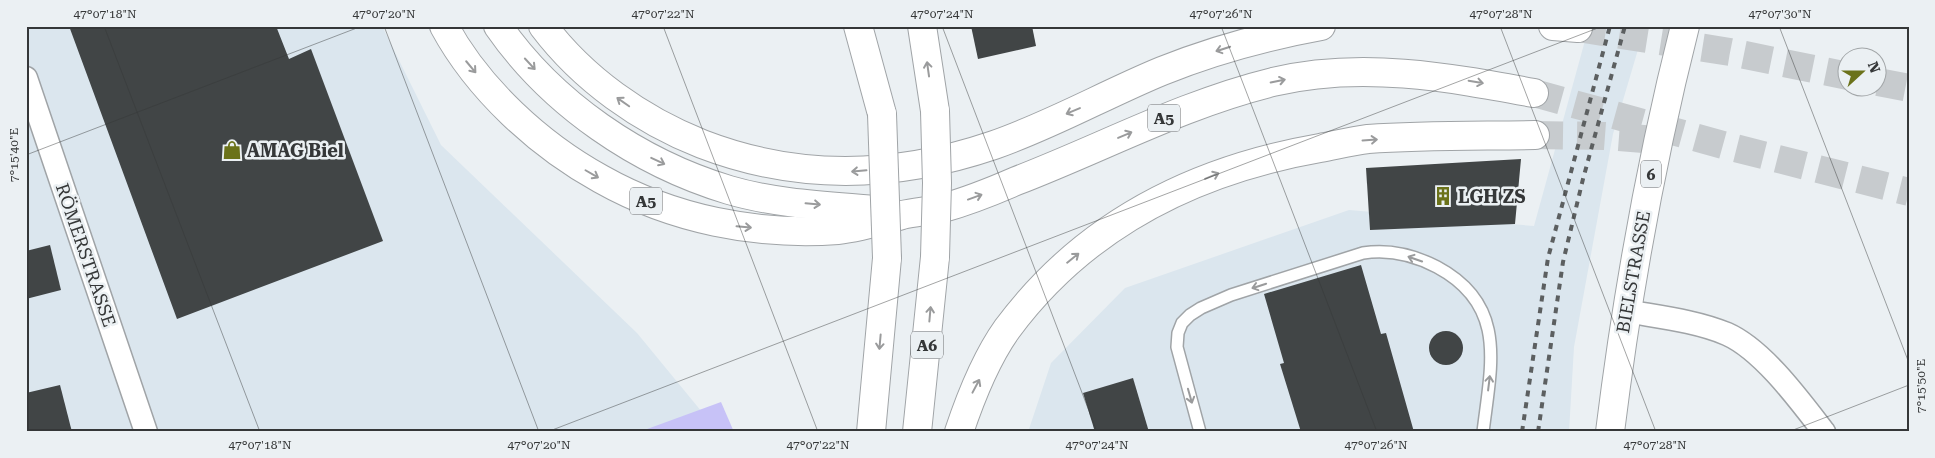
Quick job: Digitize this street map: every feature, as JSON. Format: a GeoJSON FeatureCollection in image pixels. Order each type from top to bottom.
{"type":"FeatureCollection","features":[{"type":"Feature","properties":{"kind":"main road","name":"A5"},"geometry":{"type":"LineString","coordinates":[[444,26],[467,63],[514,114],[546,143],[587,171],[638,198],[688,216],[734,226],[784,230],[839,230],[911,213],[943,208],[1017,181],[1190,107],[1274,82],[1317,73],[1369,72],[1428,75],[1534,93]]}},
{"type":"Feature","properties":{"kind":"main road","name":"A5"},"geometry":{"type":"LineString","coordinates":[[498,26],[528,62],[561,96],[599,126],[648,156],[692,177],[730,191],[758,197],[911,213]]}},
{"type":"Feature","properties":{"kind":"main road","name":"A5"},"geometry":{"type":"LineString","coordinates":[[543,26],[586,71],[621,101],[686,137],[729,154],[766,163],[812,171],[846,172],[944,160],[996,144],[1162,72],[1224,48],[1285,32],[1321,26]]}},
{"type":"Feature","properties":{"kind":"main road"},"geometry":{"type":"LineString","coordinates":[[858,26],[882,114]]}},
{"type":"Feature","properties":{"kind":"main road"},"geometry":{"type":"LineString","coordinates":[[871,432],[888,258],[882,114],[874,26]]}},
{"type":"Feature","properties":{"kind":"main road","name":"A6"},"geometry":{"type":"LineString","coordinates":[[918,432],[936,258],[937,183],[935,111],[922,26]]}},
{"type":"Feature","properties":{"kind":"main road","name":"BIELSTRASSE"},"geometry":{"type":"LineString","coordinates":[[1610,432],[1626,311],[1656,145],[1685,26]]}},
{"type":"Feature","properties":{"kind":"main road"},"geometry":{"type":"LineString","coordinates":[[959,432],[970,398],[1006,330],[1051,276],[1102,234],[1157,201],[1218,173],[1290,153],[1358,141],[1535,135]]}},
{"type":"Feature","properties":{"kind":"street","name":"RÖMERSTRASSE"},"geometry":{"type":"LineString","coordinates":[[26,78],[146,432]]}},
{"type":"Feature","properties":{"kind":"street"},"geometry":{"type":"LineString","coordinates":[[1626,311],[1708,327],[1729,335],[1761,359],[1791,390],[1824,432]]}},
{"type":"Feature","properties":{"kind":"lane"},"geometry":{"type":"LineString","coordinates":[[1200,432],[1177,347],[1178,333],[1182,323],[1190,315],[1231,295],[1363,253],[1378,251],[1400,253],[1430,264],[1456,277],[1479,302],[1487,322],[1492,351],[1483,432]]}},
{"type":"Feature","properties":{"kind":"shaded area"},"geometry":{"type":"Polygon","coordinates":[[[26,26],[382,26],[441,145],[637,333],[711,423],[687,432],[26,432],[26,26]]]}},
{"type":"Feature","properties":{"kind":"shaded area"},"geometry":{"type":"Polygon","coordinates":[[[1589,26],[1645,26],[1613,134],[1574,347],[1569,432],[1028,432],[1051,363],[1125,288],[1349,210],[1534,226],[1589,26]]]}},
{"type":"Feature","properties":{"kind":"shaded area"},"geometry":{"type":"Polygon","coordinates":[[[721,402],[734,432],[639,432],[721,402]]]}},
{"type":"Feature","properties":{"kind":"building","name":"AMAG Biel"},"geometry":{"type":"Polygon","coordinates":[[[69,26],[276,26],[289,59],[311,49],[383,241],[177,319],[69,26]]]}},
{"type":"Feature","properties":{"kind":"building"},"geometry":{"type":"Polygon","coordinates":[[[971,26],[1032,26],[1036,46],[978,59],[971,26]]]}},
{"type":"Feature","properties":{"kind":"building","name":"LGH ZS"},"geometry":{"type":"Polygon","coordinates":[[[1521,159],[1515,224],[1370,230],[1366,168],[1521,159]]]}},
{"type":"Feature","properties":{"kind":"building"},"geometry":{"type":"Polygon","coordinates":[[[50,245],[61,290],[26,299],[26,251],[50,245]]]}},
{"type":"Feature","properties":{"kind":"building"},"geometry":{"type":"Polygon","coordinates":[[[1361,265],[1381,334],[1386,333],[1414,432],[1301,432],[1280,364],[1284,363],[1264,294],[1361,265]]]}},
{"type":"Feature","properties":{"kind":"building"},"geometry":{"type":"Polygon","coordinates":[[[1446,331],[1453,332],[1458,336],[1462,341],[1462,355],[1458,360],[1453,364],[1446,365],[1439,364],[1434,360],[1430,355],[1429,348],[1430,341],[1434,336],[1439,332],[1446,331]]]}},
{"type":"Feature","properties":{"kind":"building"},"geometry":{"type":"Polygon","coordinates":[[[1133,378],[1149,432],[1095,432],[1083,393],[1133,378]]]}},
{"type":"Feature","properties":{"kind":"building"},"geometry":{"type":"Polygon","coordinates":[[[60,385],[72,432],[26,432],[26,393],[60,385]]]}},
{"type":"Feature","properties":{"kind":"tunnel"},"geometry":{"type":"LineString","coordinates":[[1578,28],[1730,52],[1838,74]]}},
{"type":"Feature","properties":{"kind":"tunnel"},"geometry":{"type":"LineString","coordinates":[[1888,84],[1909,88]]}},
{"type":"Feature","properties":{"kind":"tunnel"},"geometry":{"type":"LineString","coordinates":[[1534,93],[1723,145],[1909,192]]}},
{"type":"Feature","properties":{"kind":"tunnel"},"geometry":{"type":"LineString","coordinates":[[1535,135],[1604,136],[1657,140]]}},
{"type":"Feature","properties":{"kind":"railway"},"geometry":{"type":"LineString","coordinates":[[1522,432],[1548,258],[1610,26]]}},
{"type":"Feature","properties":{"kind":"railway"},"geometry":{"type":"LineString","coordinates":[[1538,432],[1563,262],[1583,179],[1625,26]]}},
{"type":"Feature","properties":{"kind":"place","name":"AMAG Biel"},"geometry":{"type":"Point","coordinates":[232,150]}},
{"type":"Feature","properties":{"kind":"place","name":"LGH ZS"},"geometry":{"type":"Point","coordinates":[1443,196]}}]}
